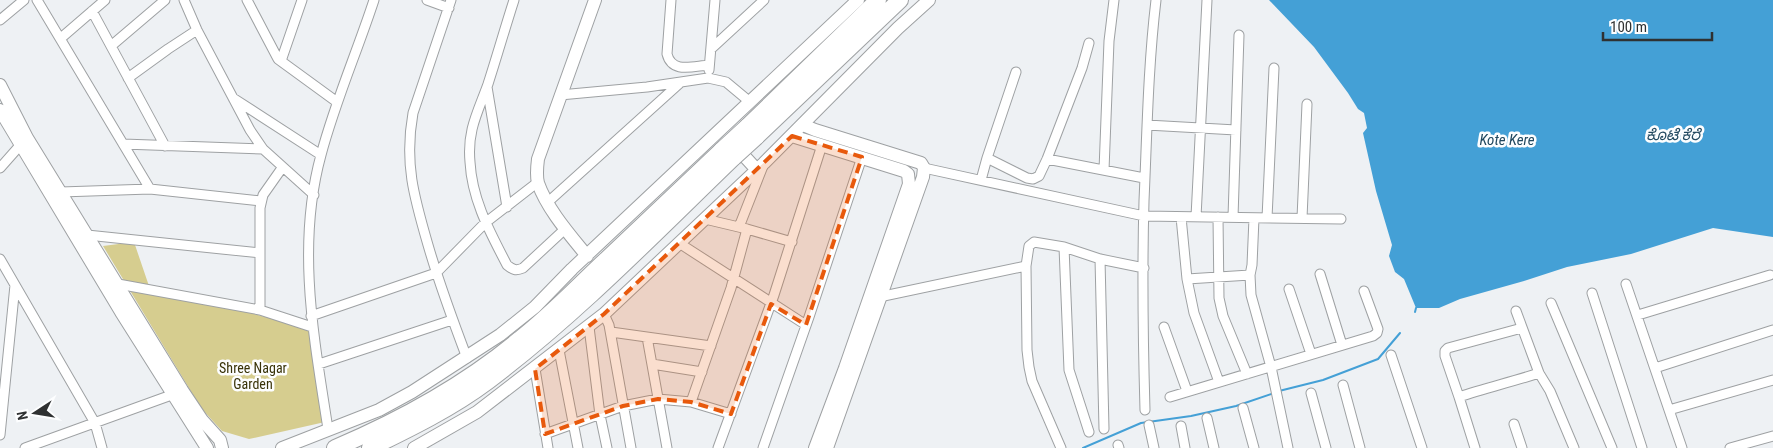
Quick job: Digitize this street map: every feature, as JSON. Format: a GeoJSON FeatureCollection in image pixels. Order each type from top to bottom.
{"type":"FeatureCollection","features":[{"type":"Feature","properties":{"kind":"highway"},"geometry":{"type":"LineString","coordinates":[[335,448],[388,424],[433,400],[520,339],[751,132],[883,6],[900,0]]}},
{"type":"Feature","properties":{"kind":"highway"},"geometry":{"type":"LineString","coordinates":[[883,6],[910,0]]}},
{"type":"Feature","properties":{"kind":"highway"},"geometry":{"type":"LineString","coordinates":[[370,448],[448,408],[487,382],[528,349],[573,310],[728,153]]}},
{"type":"Feature","properties":{"kind":"street"},"geometry":{"type":"LineString","coordinates":[[0,20],[24,0]]}},
{"type":"Feature","properties":{"kind":"street"},"geometry":{"type":"LineString","coordinates":[[37,0],[150,190]]}},
{"type":"Feature","properties":{"kind":"street"},"geometry":{"type":"LineString","coordinates":[[61,38],[104,0]]}},
{"type":"Feature","properties":{"kind":"street"},"geometry":{"type":"LineString","coordinates":[[111,46],[165,0]]}},
{"type":"Feature","properties":{"kind":"street"},"geometry":{"type":"LineString","coordinates":[[184,0],[197,30],[232,98],[263,150],[314,196]]}},
{"type":"Feature","properties":{"kind":"street"},"geometry":{"type":"LineString","coordinates":[[247,0],[273,51],[281,62],[337,102]]}},
{"type":"Feature","properties":{"kind":"street"},"geometry":{"type":"LineString","coordinates":[[281,62],[302,0]]}},
{"type":"Feature","properties":{"kind":"street"},"geometry":{"type":"LineString","coordinates":[[328,429],[311,316],[308,253],[310,223],[321,155],[337,102],[374,0]]}},
{"type":"Feature","properties":{"kind":"street"},"geometry":{"type":"LineString","coordinates":[[428,0],[450,4],[413,113],[410,131],[410,180],[436,273],[467,358]]}},
{"type":"Feature","properties":{"kind":"street"},"geometry":{"type":"LineString","coordinates":[[514,0],[472,128],[469,150],[476,198],[485,223],[507,265],[512,270],[523,268],[565,230]]}},
{"type":"Feature","properties":{"kind":"street"},"geometry":{"type":"LineString","coordinates":[[587,256],[565,230],[548,202],[538,182],[537,170],[538,160],[594,0]]}},
{"type":"Feature","properties":{"kind":"street"},"geometry":{"type":"LineString","coordinates":[[671,0],[667,54],[669,61],[674,66],[679,67],[709,65]]}},
{"type":"Feature","properties":{"kind":"street"},"geometry":{"type":"LineString","coordinates":[[708,78],[715,0]]}},
{"type":"Feature","properties":{"kind":"street"},"geometry":{"type":"LineString","coordinates":[[710,50],[764,0]]}},
{"type":"Feature","properties":{"kind":"street"},"geometry":{"type":"LineString","coordinates":[[282,448],[380,410],[467,358],[500,335],[535,307],[858,0]]}},
{"type":"Feature","properties":{"kind":"street"},"geometry":{"type":"LineString","coordinates":[[414,448],[478,412],[604,314],[761,166],[898,28],[929,0]]}},
{"type":"Feature","properties":{"kind":"street"},"geometry":{"type":"LineString","coordinates":[[1104,170],[1109,41],[1114,0]]}},
{"type":"Feature","properties":{"kind":"street"},"geometry":{"type":"LineString","coordinates":[[1145,410],[1144,178],[1151,38],[1156,0]]}},
{"type":"Feature","properties":{"kind":"street"},"geometry":{"type":"LineString","coordinates":[[1196,217],[1207,0]]}},
{"type":"Feature","properties":{"kind":"street"},"geometry":{"type":"LineString","coordinates":[[92,11],[165,146]]}},
{"type":"Feature","properties":{"kind":"street"},"geometry":{"type":"LineString","coordinates":[[128,78],[197,30]]}},
{"type":"Feature","properties":{"kind":"street"},"geometry":{"type":"LineString","coordinates":[[1233,217],[1239,35]]}},
{"type":"Feature","properties":{"kind":"street"},"geometry":{"type":"LineString","coordinates":[[986,158],[1027,178],[1033,179],[1039,176],[1082,68],[1089,43]]}},
{"type":"Feature","properties":{"kind":"street"},"geometry":{"type":"LineString","coordinates":[[1267,218],[1274,68]]}},
{"type":"Feature","properties":{"kind":"street"},"geometry":{"type":"LineString","coordinates":[[981,180],[986,158],[1016,72]]}},
{"type":"Feature","properties":{"kind":"street"},"geometry":{"type":"LineString","coordinates":[[560,95],[680,83],[708,78],[726,82],[750,102]]}},
{"type":"Feature","properties":{"kind":"street"},"geometry":{"type":"LineString","coordinates":[[548,202],[680,83]]}},
{"type":"Feature","properties":{"kind":"street"},"geometry":{"type":"LineString","coordinates":[[487,87],[507,207]]}},
{"type":"Feature","properties":{"kind":"street"},"geometry":{"type":"LineString","coordinates":[[1,90],[24,142],[178,393],[220,440],[222,448]]}},
{"type":"Feature","properties":{"kind":"street"},"geometry":{"type":"LineString","coordinates":[[232,98],[321,155]]}},
{"type":"Feature","properties":{"kind":"street"},"geometry":{"type":"LineString","coordinates":[[1302,218],[1307,104]]}},
{"type":"Feature","properties":{"kind":"street"},"geometry":{"type":"LineString","coordinates":[[0,110],[61,192],[118,284],[207,448]]}},
{"type":"Feature","properties":{"kind":"street"},"geometry":{"type":"LineString","coordinates":[[803,125],[921,163],[924,168],[923,177],[827,448]]}},
{"type":"Feature","properties":{"kind":"street"},"geometry":{"type":"LineString","coordinates":[[1147,125],[1236,130]]}},
{"type":"Feature","properties":{"kind":"street"},"geometry":{"type":"LineString","coordinates":[[720,130],[761,166]]}},
{"type":"Feature","properties":{"kind":"street"},"geometry":{"type":"LineString","coordinates":[[792,136],[904,171],[908,174],[909,184],[815,448]]}},
{"type":"Feature","properties":{"kind":"street"},"geometry":{"type":"LineString","coordinates":[[0,168],[24,142]]}},
{"type":"Feature","properties":{"kind":"street"},"geometry":{"type":"LineString","coordinates":[[123,144],[263,150]]}},
{"type":"Feature","properties":{"kind":"street"},"geometry":{"type":"LineString","coordinates":[[718,448],[772,304],[822,145]]}},
{"type":"Feature","properties":{"kind":"street"},"geometry":{"type":"LineString","coordinates":[[763,448],[862,157]]}},
{"type":"Feature","properties":{"kind":"street"},"geometry":{"type":"LineString","coordinates":[[1047,159],[1144,178]]}},
{"type":"Feature","properties":{"kind":"street"},"geometry":{"type":"LineString","coordinates":[[691,402],[734,279],[743,228],[761,166]]}},
{"type":"Feature","properties":{"kind":"street"},"geometry":{"type":"LineString","coordinates":[[260,310],[261,201],[263,195],[282,168]]}},
{"type":"Feature","properties":{"kind":"street"},"geometry":{"type":"LineString","coordinates":[[924,168],[1144,216],[1341,219]]}},
{"type":"Feature","properties":{"kind":"street"},"geometry":{"type":"LineString","coordinates":[[311,316],[436,273],[485,223],[538,182]]}},
{"type":"Feature","properties":{"kind":"street"},"geometry":{"type":"LineString","coordinates":[[61,192],[150,190],[261,201]]}},
{"type":"Feature","properties":{"kind":"street"},"geometry":{"type":"LineString","coordinates":[[1182,217],[1187,279],[1196,319],[1219,382]]}},
{"type":"Feature","properties":{"kind":"street"},"geometry":{"type":"LineString","coordinates":[[1218,217],[1219,298],[1223,316],[1247,374]]}},
{"type":"Feature","properties":{"kind":"street"},"geometry":{"type":"LineString","coordinates":[[1254,218],[1253,259],[1250,275],[1251,295],[1271,366],[1288,448]]}},
{"type":"Feature","properties":{"kind":"street"},"geometry":{"type":"LineString","coordinates":[[705,219],[792,242]]}},
{"type":"Feature","properties":{"kind":"street"},"geometry":{"type":"LineString","coordinates":[[87,235],[260,254]]}},
{"type":"Feature","properties":{"kind":"street"},"geometry":{"type":"LineString","coordinates":[[1061,448],[1032,381],[1029,367],[1026,266],[1029,246],[1034,242],[1064,247],[1100,259],[1144,268]]}},
{"type":"Feature","properties":{"kind":"street"},"geometry":{"type":"LineString","coordinates":[[679,243],[806,325]]}},
{"type":"Feature","properties":{"kind":"street"},"geometry":{"type":"LineString","coordinates":[[1064,247],[1069,370],[1088,432]]}},
{"type":"Feature","properties":{"kind":"street"},"geometry":{"type":"LineString","coordinates":[[0,259],[95,423],[102,448]]}},
{"type":"Feature","properties":{"kind":"street"},"geometry":{"type":"LineString","coordinates":[[1100,259],[1104,429]]}},
{"type":"Feature","properties":{"kind":"street"},"geometry":{"type":"LineString","coordinates":[[880,297],[1026,266]]}},
{"type":"Feature","properties":{"kind":"street"},"geometry":{"type":"LineString","coordinates":[[1320,274],[1342,346]]}},
{"type":"Feature","properties":{"kind":"street"},"geometry":{"type":"LineString","coordinates":[[1187,279],[1250,275]]}},
{"type":"Feature","properties":{"kind":"street"},"geometry":{"type":"LineString","coordinates":[[1638,316],[1770,275]]}},
{"type":"Feature","properties":{"kind":"street"},"geometry":{"type":"LineString","coordinates":[[0,435],[15,284]]}},
{"type":"Feature","properties":{"kind":"street"},"geometry":{"type":"LineString","coordinates":[[118,284],[260,310],[312,327]]}},
{"type":"Feature","properties":{"kind":"street"},"geometry":{"type":"LineString","coordinates":[[1626,284],[1682,448]]}},
{"type":"Feature","properties":{"kind":"street"},"geometry":{"type":"LineString","coordinates":[[1289,289],[1311,354]]}},
{"type":"Feature","properties":{"kind":"street"},"geometry":{"type":"LineString","coordinates":[[1170,397],[1342,346],[1377,333],[1378,329],[1364,290]]}},
{"type":"Feature","properties":{"kind":"street"},"geometry":{"type":"LineString","coordinates":[[1592,293],[1642,448]]}},
{"type":"Feature","properties":{"kind":"street"},"geometry":{"type":"LineString","coordinates":[[1551,303],[1612,448]]}},
{"type":"Feature","properties":{"kind":"street"},"geometry":{"type":"LineString","coordinates":[[1516,311],[1539,374],[1550,391],[1574,448]]}},
{"type":"Feature","properties":{"kind":"street"},"geometry":{"type":"LineString","coordinates":[[604,314],[611,332],[631,448]]}},
{"type":"Feature","properties":{"kind":"street"},"geometry":{"type":"LineString","coordinates":[[319,364],[452,320]]}},
{"type":"Feature","properties":{"kind":"street"},"geometry":{"type":"LineString","coordinates":[[589,326],[600,415],[607,448]]}},
{"type":"Feature","properties":{"kind":"street"},"geometry":{"type":"LineString","coordinates":[[1164,327],[1187,391]]}},
{"type":"Feature","properties":{"kind":"street"},"geometry":{"type":"LineString","coordinates":[[1475,448],[1445,351],[1448,348],[1522,328]]}},
{"type":"Feature","properties":{"kind":"street"},"geometry":{"type":"LineString","coordinates":[[1656,368],[1773,330]]}},
{"type":"Feature","properties":{"kind":"street"},"geometry":{"type":"LineString","coordinates":[[611,332],[711,346]]}},
{"type":"Feature","properties":{"kind":"street"},"geometry":{"type":"LineString","coordinates":[[646,337],[667,448]]}},
{"type":"Feature","properties":{"kind":"street"},"geometry":{"type":"LineString","coordinates":[[560,350],[578,448]]}},
{"type":"Feature","properties":{"kind":"street"},"geometry":{"type":"LineString","coordinates":[[1391,355],[1422,448]]}},
{"type":"Feature","properties":{"kind":"street"},"geometry":{"type":"LineString","coordinates":[[652,364],[702,372]]}},
{"type":"Feature","properties":{"kind":"street"},"geometry":{"type":"LineString","coordinates":[[535,369],[548,448]]}},
{"type":"Feature","properties":{"kind":"street"},"geometry":{"type":"LineString","coordinates":[[1459,397],[1539,374]]}},
{"type":"Feature","properties":{"kind":"street"},"geometry":{"type":"LineString","coordinates":[[1669,410],[1773,380]]}},
{"type":"Feature","properties":{"kind":"street"},"geometry":{"type":"LineString","coordinates":[[1343,385],[1360,448]]}},
{"type":"Feature","properties":{"kind":"street"},"geometry":{"type":"LineString","coordinates":[[25,448],[178,393]]}},
{"type":"Feature","properties":{"kind":"street"},"geometry":{"type":"LineString","coordinates":[[1311,393],[1326,448]]}},
{"type":"Feature","properties":{"kind":"street"},"geometry":{"type":"LineString","coordinates":[[546,434],[623,406],[658,398],[691,402],[731,414]]}},
{"type":"Feature","properties":{"kind":"street"},"geometry":{"type":"LineString","coordinates":[[1244,408],[1254,448]]}},
{"type":"Feature","properties":{"kind":"street"},"geometry":{"type":"LineString","coordinates":[[1207,418],[1214,448]]}},
{"type":"Feature","properties":{"kind":"street"},"geometry":{"type":"LineString","coordinates":[[1514,424],[1522,448]]}},
{"type":"Feature","properties":{"kind":"street"},"geometry":{"type":"LineString","coordinates":[[1149,425],[1154,448]]}},
{"type":"Feature","properties":{"kind":"street"},"geometry":{"type":"LineString","coordinates":[[1181,426],[1185,448]]}},
{"type":"Feature","properties":{"kind":"street"},"geometry":{"type":"LineString","coordinates":[[1730,448],[1773,436]]}},
{"type":"Feature","properties":{"kind":"highlighted area"},"geometry":{"type":"Polygon","coordinates":[[[792,136],[862,157],[806,325],[771,304],[731,414],[691,402],[658,399],[623,406],[545,434],[535,369],[604,314],[792,136]]]}},
{"type":"Feature","properties":{"kind":"green space","name":"Shree Nagar Garden"},"geometry":{"type":"Polygon","coordinates":[[[134,242],[149,286],[314,330],[325,422],[249,439],[222,431],[201,408],[103,246],[134,242]]]}},
{"type":"Feature","properties":{"kind":"water","name":"ಕೊಟೆ ಕೆರೆ"},"geometry":{"type":"Polygon","coordinates":[[[1269,0],[1773,0],[1773,237],[1713,228],[1631,254],[1567,267],[1460,299],[1439,308],[1416,308],[1404,279],[1395,272],[1389,256],[1392,245],[1376,191],[1363,133],[1367,128],[1364,113],[1358,109],[1314,47],[1269,0]]]}},
{"type":"Feature","properties":{"kind":"waterway"},"geometry":{"type":"LineString","coordinates":[[1415,312],[1416,308]]}},
{"type":"Feature","properties":{"kind":"waterway"},"geometry":{"type":"LineString","coordinates":[[1279,391],[1323,380],[1378,359],[1400,333]]}},
{"type":"Feature","properties":{"kind":"waterway"},"geometry":{"type":"LineString","coordinates":[[1083,448],[1141,423],[1191,416],[1236,406],[1274,393]]}},
{"type":"Feature","properties":{"kind":"water label","name":"Kote Kere"},"geometry":{"type":"Point","coordinates":[1507,140]}}]}
